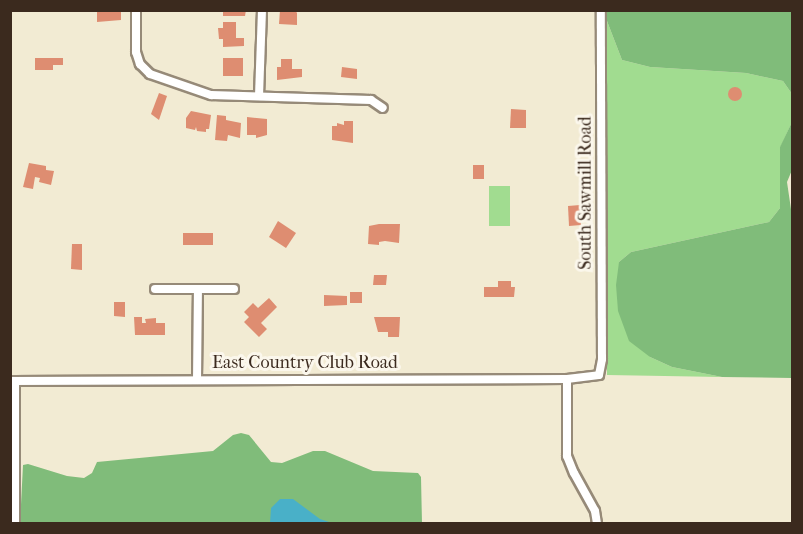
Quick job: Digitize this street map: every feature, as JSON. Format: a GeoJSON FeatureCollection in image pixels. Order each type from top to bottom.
{"type":"FeatureCollection","features":[{"type":"Feature","properties":{"kind":"street"},"geometry":{"type":"LineString","coordinates":[[136,10],[136,52],[140,64],[150,74],[211,95],[371,100],[383,108]]}},
{"type":"Feature","properties":{"kind":"street"},"geometry":{"type":"LineString","coordinates":[[259,96],[262,10]]}},
{"type":"Feature","properties":{"kind":"street","name":"South Sawmill Road"},"geometry":{"type":"LineString","coordinates":[[598,375],[602,359],[601,10]]}},
{"type":"Feature","properties":{"kind":"street"},"geometry":{"type":"LineString","coordinates":[[155,289],[234,289]]}},
{"type":"Feature","properties":{"kind":"street"},"geometry":{"type":"LineString","coordinates":[[197,380],[198,289]]}},
{"type":"Feature","properties":{"kind":"street","name":"East Country Club Road"},"geometry":{"type":"LineString","coordinates":[[13,381],[567,379],[598,375]]}},
{"type":"Feature","properties":{"kind":"street"},"geometry":{"type":"LineString","coordinates":[[567,379],[567,456],[595,511],[597,524]]}},
{"type":"Feature","properties":{"kind":"street"},"geometry":{"type":"LineString","coordinates":[[13,381],[15,524]]}},
{"type":"Feature","properties":{"kind":"green space"},"geometry":{"type":"Polygon","coordinates":[[[606,11],[792,11],[792,94],[783,81],[746,73],[650,67],[622,60],[607,21],[606,11]]]}},
{"type":"Feature","properties":{"kind":"green space"},"geometry":{"type":"Polygon","coordinates":[[[607,21],[622,60],[650,67],[746,73],[783,81],[792,94],[792,122],[780,148],[780,208],[769,222],[631,252],[619,262],[650,357],[672,367],[722,377],[607,375],[607,21]]]}},
{"type":"Feature","properties":{"kind":"green space"},"geometry":{"type":"Polygon","coordinates":[[[792,122],[792,170],[787,182],[792,216],[792,378],[722,377],[672,367],[650,357],[629,341],[618,311],[616,285],[619,262],[631,252],[769,222],[780,208],[780,147],[792,122]]]}},
{"type":"Feature","properties":{"kind":"green space"},"geometry":{"type":"Polygon","coordinates":[[[489,186],[510,186],[510,226],[489,226],[489,186]]]}},
{"type":"Feature","properties":{"kind":"green space"},"geometry":{"type":"Polygon","coordinates":[[[241,433],[249,435],[271,462],[282,463],[313,451],[325,451],[373,471],[418,473],[421,477],[422,523],[20,524],[23,465],[28,464],[67,476],[84,478],[92,473],[97,462],[213,451],[233,435],[241,433]]]}},
{"type":"Feature","properties":{"kind":"water"},"geometry":{"type":"Polygon","coordinates":[[[280,499],[293,499],[320,519],[332,523],[270,523],[271,508],[280,499]]]}},
{"type":"Feature","properties":{"kind":"building"},"geometry":{"type":"Polygon","coordinates":[[[97,10],[121,11],[121,20],[97,22],[97,10]]]}},
{"type":"Feature","properties":{"kind":"building"},"geometry":{"type":"Polygon","coordinates":[[[223,10],[246,10],[245,16],[223,16],[223,10]]]}},
{"type":"Feature","properties":{"kind":"building"},"geometry":{"type":"Polygon","coordinates":[[[280,10],[295,10],[297,25],[279,24],[280,10]]]}},
{"type":"Feature","properties":{"kind":"building"},"geometry":{"type":"Polygon","coordinates":[[[223,22],[236,22],[236,38],[244,38],[244,46],[223,47],[223,39],[219,39],[218,28],[223,28],[223,22]]]}},
{"type":"Feature","properties":{"kind":"building"},"geometry":{"type":"Polygon","coordinates":[[[35,58],[63,58],[63,65],[53,65],[53,70],[35,70],[35,58]]]}},
{"type":"Feature","properties":{"kind":"building"},"geometry":{"type":"Polygon","coordinates":[[[223,58],[243,58],[243,76],[223,76],[223,58]]]}},
{"type":"Feature","properties":{"kind":"building"},"geometry":{"type":"Polygon","coordinates":[[[281,59],[292,59],[292,69],[302,69],[302,77],[277,80],[277,67],[281,67],[281,59]]]}},
{"type":"Feature","properties":{"kind":"building"},"geometry":{"type":"Polygon","coordinates":[[[342,67],[357,69],[357,79],[341,77],[342,67]]]}},
{"type":"Feature","properties":{"kind":"building"},"geometry":{"type":"Polygon","coordinates":[[[732,87],[738,87],[742,94],[738,101],[732,101],[728,97],[728,91],[732,87]]]}},
{"type":"Feature","properties":{"kind":"building"},"geometry":{"type":"Polygon","coordinates":[[[159,93],[167,96],[159,120],[151,114],[159,93]]]}},
{"type":"Feature","properties":{"kind":"building"},"geometry":{"type":"Polygon","coordinates":[[[511,109],[526,110],[526,128],[510,128],[511,109]]]}},
{"type":"Feature","properties":{"kind":"building"},"geometry":{"type":"Polygon","coordinates":[[[191,111],[211,115],[209,129],[206,129],[206,132],[197,131],[196,127],[195,130],[186,128],[186,118],[191,111]]]}},
{"type":"Feature","properties":{"kind":"building"},"geometry":{"type":"Polygon","coordinates":[[[217,115],[226,116],[226,120],[241,123],[240,138],[228,135],[227,141],[215,140],[217,115]]]}},
{"type":"Feature","properties":{"kind":"building"},"geometry":{"type":"Polygon","coordinates":[[[247,117],[267,119],[267,135],[256,138],[256,135],[247,135],[247,117]]]}},
{"type":"Feature","properties":{"kind":"building"},"geometry":{"type":"Polygon","coordinates":[[[344,121],[353,121],[353,143],[332,140],[332,126],[337,126],[337,123],[344,125],[344,121]]]}},
{"type":"Feature","properties":{"kind":"building"},"geometry":{"type":"Polygon","coordinates":[[[29,163],[46,166],[46,170],[54,171],[51,185],[39,182],[40,178],[35,177],[33,189],[23,187],[29,163]]]}},
{"type":"Feature","properties":{"kind":"building"},"geometry":{"type":"Polygon","coordinates":[[[473,165],[484,165],[484,179],[473,179],[473,165]]]}},
{"type":"Feature","properties":{"kind":"building"},"geometry":{"type":"Polygon","coordinates":[[[580,205],[581,225],[569,226],[568,206],[580,205]]]}},
{"type":"Feature","properties":{"kind":"building"},"geometry":{"type":"Polygon","coordinates":[[[278,221],[296,233],[286,248],[269,237],[278,221]]]}},
{"type":"Feature","properties":{"kind":"building"},"geometry":{"type":"Polygon","coordinates":[[[400,224],[399,243],[385,241],[379,242],[379,245],[368,244],[369,226],[400,224]]]}},
{"type":"Feature","properties":{"kind":"building"},"geometry":{"type":"Polygon","coordinates":[[[183,233],[213,233],[213,245],[183,245],[183,233]]]}},
{"type":"Feature","properties":{"kind":"building"},"geometry":{"type":"Polygon","coordinates":[[[72,244],[82,244],[82,270],[71,269],[72,244]]]}},
{"type":"Feature","properties":{"kind":"building"},"geometry":{"type":"Polygon","coordinates":[[[374,275],[387,275],[386,285],[373,285],[374,275]]]}},
{"type":"Feature","properties":{"kind":"building"},"geometry":{"type":"Polygon","coordinates":[[[498,281],[511,281],[511,287],[515,287],[514,297],[484,297],[484,287],[498,287],[498,281]]]}},
{"type":"Feature","properties":{"kind":"building"},"geometry":{"type":"Polygon","coordinates":[[[350,292],[362,292],[362,303],[350,303],[350,292]]]}},
{"type":"Feature","properties":{"kind":"building"},"geometry":{"type":"Polygon","coordinates":[[[324,295],[347,296],[347,305],[324,306],[324,295]]]}},
{"type":"Feature","properties":{"kind":"building"},"geometry":{"type":"Polygon","coordinates":[[[269,298],[277,307],[261,323],[267,329],[259,337],[244,322],[249,317],[244,312],[253,303],[258,308],[269,298]]]}},
{"type":"Feature","properties":{"kind":"building"},"geometry":{"type":"Polygon","coordinates":[[[114,302],[125,302],[125,317],[114,316],[114,302]]]}},
{"type":"Feature","properties":{"kind":"building"},"geometry":{"type":"Polygon","coordinates":[[[134,317],[142,317],[142,323],[146,323],[145,319],[156,318],[156,323],[165,323],[165,335],[135,335],[134,317]]]}},
{"type":"Feature","properties":{"kind":"building"},"geometry":{"type":"Polygon","coordinates":[[[374,317],[400,317],[399,337],[388,337],[388,332],[378,332],[374,317]]]}}]}
